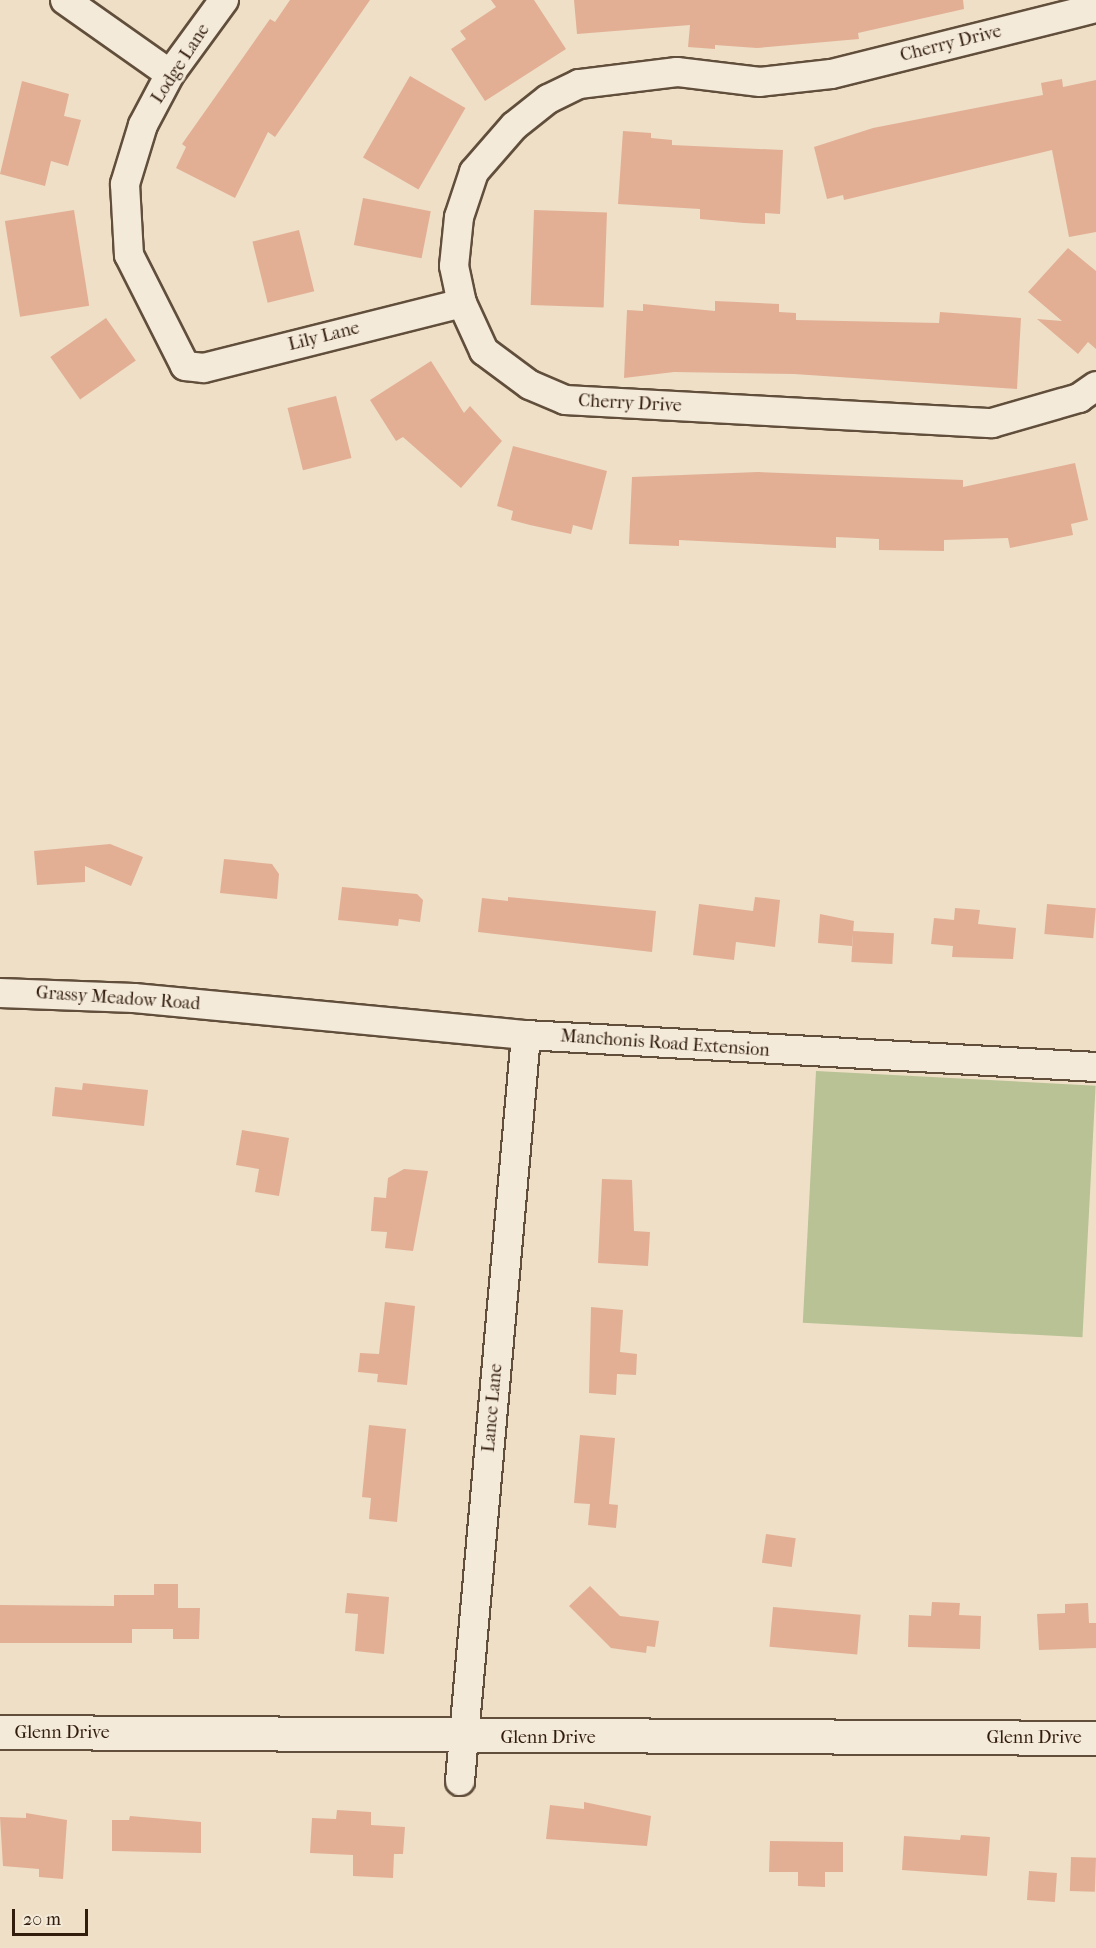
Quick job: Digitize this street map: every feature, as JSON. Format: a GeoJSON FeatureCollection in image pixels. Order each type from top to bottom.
{"type":"FeatureCollection","features":[{"type":"Feature","properties":{"kind":"street"},"geometry":{"type":"LineString","coordinates":[[64,0],[170,74]]}},
{"type":"Feature","properties":{"kind":"street","name":"Lodge Lane"},"geometry":{"type":"LineString","coordinates":[[185,366],[129,255],[125,184],[143,125],[170,74],[224,0]]}},
{"type":"Feature","properties":{"kind":"street","name":"Cherry Drive"},"geometry":{"type":"LineString","coordinates":[[1096,8],[831,74],[760,82],[677,72],[579,84],[548,99],[514,126],[474,172],[459,217],[454,266],[462,303],[484,351],[530,386],[565,400],[992,423],[1079,398],[1096,386]]}},
{"type":"Feature","properties":{"kind":"street","name":"Lily Lane"},"geometry":{"type":"LineString","coordinates":[[185,366],[204,368],[462,303]]}},
{"type":"Feature","properties":{"kind":"street","name":"Grassy Meadow Road"},"geometry":{"type":"LineString","coordinates":[[0,993],[236,1008]]}},
{"type":"Feature","properties":{"kind":"street","name":"Manchonis Road Extension"},"geometry":{"type":"LineString","coordinates":[[236,1008],[526,1035],[1096,1067]]}},
{"type":"Feature","properties":{"kind":"street","name":"Lance Lane"},"geometry":{"type":"LineString","coordinates":[[460,1781],[526,1035]]}},
{"type":"Feature","properties":{"kind":"street","name":"Glenn Drive"},"geometry":{"type":"LineString","coordinates":[[0,1732],[465,1737],[1096,1738]]}},
{"type":"Feature","properties":{"kind":"green space"},"geometry":{"type":"Polygon","coordinates":[[[816,1071],[1096,1086],[1082,1337],[803,1323],[816,1071]]]}},
{"type":"Feature","properties":{"kind":"building"},"geometry":{"type":"Polygon","coordinates":[[[290,0],[370,0],[275,137],[268,132],[235,198],[176,168],[186,147],[182,144],[270,19],[275,22],[290,0]]]}},
{"type":"Feature","properties":{"kind":"building"},"geometry":{"type":"Polygon","coordinates":[[[491,0],[534,0],[566,49],[485,101],[451,49],[466,39],[460,31],[496,7],[491,0]]]}},
{"type":"Feature","properties":{"kind":"building"},"geometry":{"type":"Polygon","coordinates":[[[574,0],[963,0],[964,9],[858,33],[859,39],[757,48],[715,45],[715,49],[688,47],[690,25],[577,34],[574,0]]]}},
{"type":"Feature","properties":{"kind":"building"},"geometry":{"type":"Polygon","coordinates":[[[410,76],[465,108],[418,189],[363,157],[410,76]]]}},
{"type":"Feature","properties":{"kind":"building"},"geometry":{"type":"Polygon","coordinates":[[[1062,79],[1063,87],[1096,80],[1096,232],[1069,237],[1052,150],[844,200],[843,195],[827,199],[814,147],[873,128],[1043,95],[1041,83],[1062,79]]]}},
{"type":"Feature","properties":{"kind":"building"},"geometry":{"type":"Polygon","coordinates":[[[22,81],[69,94],[64,116],[81,120],[68,166],[51,161],[45,186],[0,174],[22,81]]]}},
{"type":"Feature","properties":{"kind":"building"},"geometry":{"type":"Polygon","coordinates":[[[623,131],[651,133],[651,138],[672,140],[672,145],[783,150],[780,214],[765,213],[765,224],[744,223],[700,219],[700,209],[618,204],[623,131]]]}},
{"type":"Feature","properties":{"kind":"building"},"geometry":{"type":"Polygon","coordinates":[[[363,198],[431,211],[422,258],[354,245],[363,198]]]}},
{"type":"Feature","properties":{"kind":"building"},"geometry":{"type":"Polygon","coordinates":[[[74,210],[89,306],[20,317],[5,221],[74,210]]]}},
{"type":"Feature","properties":{"kind":"building"},"geometry":{"type":"Polygon","coordinates":[[[534,210],[607,213],[604,307],[531,305],[534,210]]]}},
{"type":"Feature","properties":{"kind":"building"},"geometry":{"type":"Polygon","coordinates":[[[299,230],[314,291],[268,303],[252,242],[299,230]]]}},
{"type":"Feature","properties":{"kind":"building"},"geometry":{"type":"Polygon","coordinates":[[[1068,248],[1096,271],[1096,349],[1088,342],[1078,354],[1037,319],[1062,321],[1028,292],[1068,248]]]}},
{"type":"Feature","properties":{"kind":"building"},"geometry":{"type":"Polygon","coordinates":[[[715,301],[779,304],[779,312],[796,313],[796,320],[939,323],[940,312],[1021,318],[1017,389],[794,374],[674,372],[624,378],[627,310],[643,311],[643,304],[715,311],[715,301]]]}},
{"type":"Feature","properties":{"kind":"building"},"geometry":{"type":"Polygon","coordinates":[[[106,318],[136,361],[80,400],[50,357],[106,318]]]}},
{"type":"Feature","properties":{"kind":"building"},"geometry":{"type":"Polygon","coordinates":[[[431,361],[464,413],[470,406],[502,441],[461,488],[403,437],[396,441],[370,400],[431,361]]]}},
{"type":"Feature","properties":{"kind":"building"},"geometry":{"type":"Polygon","coordinates":[[[336,396],[351,458],[303,470],[287,408],[336,396]]]}},
{"type":"Feature","properties":{"kind":"building"},"geometry":{"type":"Polygon","coordinates":[[[513,446],[607,471],[592,530],[573,525],[571,534],[530,525],[511,520],[513,511],[497,506],[513,446]]]}},
{"type":"Feature","properties":{"kind":"building"},"geometry":{"type":"Polygon","coordinates":[[[1075,463],[1088,520],[1071,524],[1073,535],[1010,548],[1008,538],[944,540],[944,551],[879,550],[879,539],[836,537],[836,548],[679,540],[679,546],[629,544],[632,477],[758,472],[963,480],[963,487],[1075,463]]]}},
{"type":"Feature","properties":{"kind":"building"},"geometry":{"type":"Polygon","coordinates":[[[110,844],[143,857],[131,886],[85,866],[85,882],[37,885],[34,851],[110,844]]]}},
{"type":"Feature","properties":{"kind":"building"},"geometry":{"type":"Polygon","coordinates":[[[224,859],[272,864],[279,874],[277,899],[220,893],[224,859]]]}},
{"type":"Feature","properties":{"kind":"building"},"geometry":{"type":"Polygon","coordinates":[[[342,887],[417,894],[423,900],[420,922],[399,919],[398,926],[338,920],[342,887]]]}},
{"type":"Feature","properties":{"kind":"building"},"geometry":{"type":"Polygon","coordinates":[[[508,897],[656,911],[652,952],[478,932],[482,898],[508,901],[508,897]]]}},
{"type":"Feature","properties":{"kind":"building"},"geometry":{"type":"Polygon","coordinates":[[[755,897],[780,900],[775,947],[736,942],[734,960],[693,955],[699,904],[753,911],[755,897]]]}},
{"type":"Feature","properties":{"kind":"building"},"geometry":{"type":"Polygon","coordinates":[[[1047,904],[1096,908],[1093,938],[1044,934],[1047,904]]]}},
{"type":"Feature","properties":{"kind":"building"},"geometry":{"type":"Polygon","coordinates":[[[955,908],[980,910],[978,924],[1016,928],[1013,959],[952,957],[953,946],[931,944],[934,918],[954,920],[955,908]]]}},
{"type":"Feature","properties":{"kind":"building"},"geometry":{"type":"Polygon","coordinates":[[[820,914],[854,921],[852,946],[818,943],[820,914]]]}},
{"type":"Feature","properties":{"kind":"building"},"geometry":{"type":"Polygon","coordinates":[[[853,931],[894,933],[892,964],[851,962],[853,931]]]}},
{"type":"Feature","properties":{"kind":"building"},"geometry":{"type":"Polygon","coordinates":[[[83,1083],[148,1090],[144,1126],[52,1116],[55,1087],[82,1090],[83,1083]]]}},
{"type":"Feature","properties":{"kind":"building"},"geometry":{"type":"Polygon","coordinates":[[[242,1130],[289,1138],[279,1196],[255,1192],[259,1169],[236,1165],[242,1130]]]}},
{"type":"Feature","properties":{"kind":"building"},"geometry":{"type":"Polygon","coordinates":[[[404,1169],[428,1171],[413,1251],[385,1248],[387,1232],[371,1231],[374,1197],[386,1198],[388,1178],[404,1169]]]}},
{"type":"Feature","properties":{"kind":"building"},"geometry":{"type":"Polygon","coordinates":[[[602,1179],[632,1180],[634,1231],[650,1232],[648,1266],[598,1263],[602,1179]]]}},
{"type":"Feature","properties":{"kind":"building"},"geometry":{"type":"Polygon","coordinates":[[[385,1302],[415,1306],[407,1385],[377,1382],[378,1374],[358,1372],[360,1353],[379,1354],[385,1302]]]}},
{"type":"Feature","properties":{"kind":"building"},"geometry":{"type":"Polygon","coordinates":[[[591,1307],[623,1310],[620,1352],[637,1354],[636,1375],[617,1374],[616,1395],[589,1393],[591,1307]]]}},
{"type":"Feature","properties":{"kind":"building"},"geometry":{"type":"Polygon","coordinates":[[[369,1425],[406,1429],[397,1522],[369,1519],[371,1498],[362,1497],[369,1425]]]}},
{"type":"Feature","properties":{"kind":"building"},"geometry":{"type":"Polygon","coordinates":[[[580,1435],[615,1438],[609,1504],[618,1505],[616,1528],[588,1525],[590,1504],[574,1503],[580,1435]]]}},
{"type":"Feature","properties":{"kind":"building"},"geometry":{"type":"Polygon","coordinates":[[[766,1534],[796,1538],[792,1567],[762,1563],[766,1534]]]}},
{"type":"Feature","properties":{"kind":"building"},"geometry":{"type":"Polygon","coordinates":[[[154,1584],[178,1584],[178,1608],[200,1608],[199,1639],[173,1639],[173,1629],[132,1629],[132,1643],[0,1643],[0,1605],[114,1606],[114,1595],[154,1595],[154,1584]]]}},
{"type":"Feature","properties":{"kind":"building"},"geometry":{"type":"Polygon","coordinates":[[[590,1586],[620,1616],[659,1621],[655,1647],[647,1646],[646,1653],[611,1648],[569,1606],[590,1586]]]}},
{"type":"Feature","properties":{"kind":"building"},"geometry":{"type":"Polygon","coordinates":[[[347,1593],[389,1597],[384,1654],[355,1651],[358,1614],[345,1613],[347,1593]]]}},
{"type":"Feature","properties":{"kind":"building"},"geometry":{"type":"Polygon","coordinates":[[[932,1602],[960,1603],[959,1615],[981,1616],[980,1649],[908,1647],[909,1615],[931,1616],[932,1602]]]}},
{"type":"Feature","properties":{"kind":"building"},"geometry":{"type":"Polygon","coordinates":[[[1088,1603],[1089,1623],[1096,1623],[1096,1648],[1039,1650],[1037,1614],[1065,1613],[1065,1604],[1088,1603]]]}},
{"type":"Feature","properties":{"kind":"building"},"geometry":{"type":"Polygon","coordinates":[[[773,1607],[861,1615],[857,1655],[770,1647],[773,1607]]]}},
{"type":"Feature","properties":{"kind":"building"},"geometry":{"type":"Polygon","coordinates":[[[584,1802],[651,1816],[647,1846],[546,1839],[550,1805],[584,1809],[584,1802]]]}},
{"type":"Feature","properties":{"kind":"building"},"geometry":{"type":"Polygon","coordinates":[[[337,1810],[371,1812],[371,1825],[405,1827],[403,1854],[394,1854],[393,1878],[353,1876],[353,1855],[310,1853],[312,1818],[336,1819],[337,1810]]]}},
{"type":"Feature","properties":{"kind":"building"},"geometry":{"type":"Polygon","coordinates":[[[26,1813],[67,1820],[63,1879],[39,1877],[39,1869],[3,1866],[0,1817],[26,1818],[26,1813]]]}},
{"type":"Feature","properties":{"kind":"building"},"geometry":{"type":"Polygon","coordinates":[[[130,1816],[201,1822],[201,1853],[112,1851],[112,1820],[129,1820],[130,1816]]]}},
{"type":"Feature","properties":{"kind":"building"},"geometry":{"type":"Polygon","coordinates":[[[961,1835],[990,1837],[987,1876],[902,1870],[904,1836],[960,1840],[961,1835]]]}},
{"type":"Feature","properties":{"kind":"building"},"geometry":{"type":"Polygon","coordinates":[[[770,1841],[843,1842],[843,1872],[825,1872],[825,1887],[798,1886],[798,1872],[769,1872],[770,1841]]]}},
{"type":"Feature","properties":{"kind":"building"},"geometry":{"type":"Polygon","coordinates":[[[1071,1857],[1096,1858],[1095,1892],[1070,1891],[1071,1857]]]}},
{"type":"Feature","properties":{"kind":"building"},"geometry":{"type":"Polygon","coordinates":[[[1029,1871],[1057,1873],[1055,1902],[1027,1900],[1029,1871]]]}}]}
